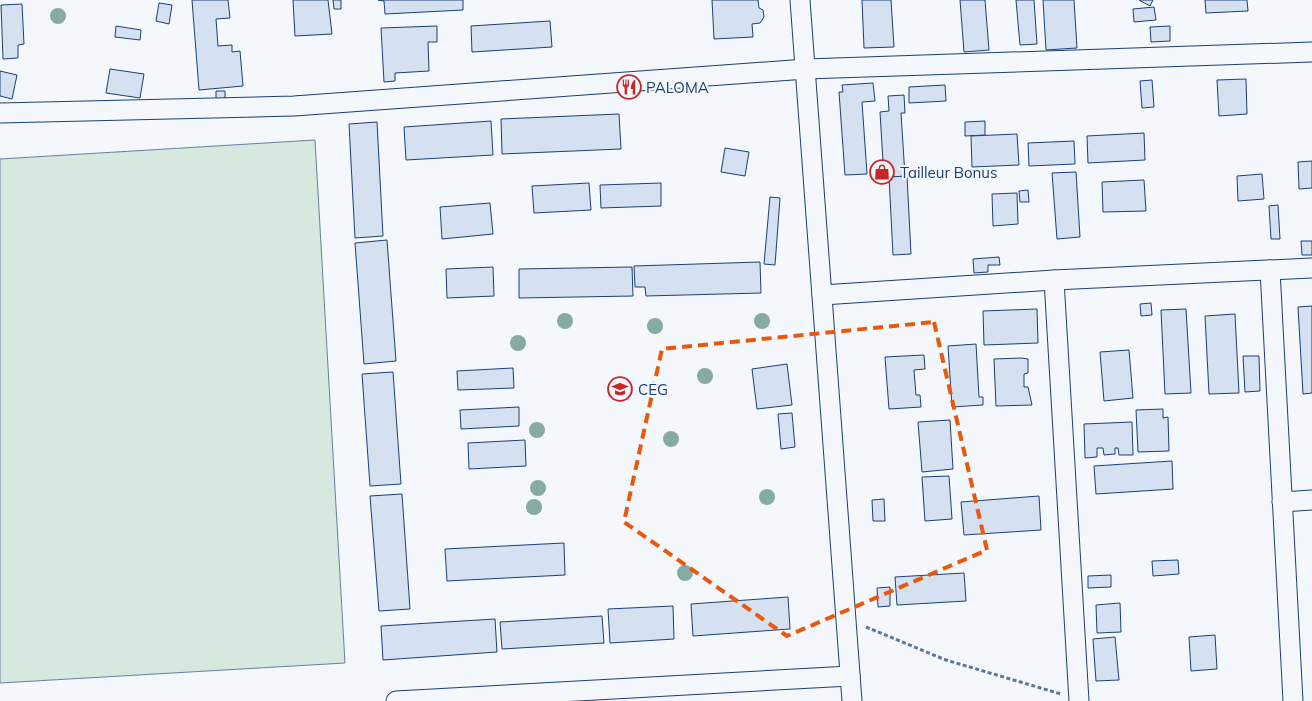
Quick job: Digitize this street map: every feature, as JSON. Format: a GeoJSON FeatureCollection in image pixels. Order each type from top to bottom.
{"type":"FeatureCollection","features":[{"type":"Feature","properties":{"kind":"street"},"geometry":{"type":"LineString","coordinates":[[800,0],[852,701]]}},
{"type":"Feature","properties":{"kind":"street"},"geometry":{"type":"LineString","coordinates":[[0,113],[294,106],[806,69],[1312,52]]}},
{"type":"Feature","properties":{"kind":"street"},"geometry":{"type":"LineString","coordinates":[[822,295],[1054,280],[1312,268]]}},
{"type":"Feature","properties":{"kind":"street"},"geometry":{"type":"LineString","coordinates":[[1270,270],[1293,701]]}},
{"type":"Feature","properties":{"kind":"street"},"geometry":{"type":"LineString","coordinates":[[1054,280],[1079,700]]}},
{"type":"Feature","properties":{"kind":"street"},"geometry":{"type":"LineString","coordinates":[[1282,502],[1312,500]]}},
{"type":"Feature","properties":{"kind":"street"},"geometry":{"type":"LineString","coordinates":[[396,701],[663,694],[850,676]]}},
{"type":"Feature","properties":{"kind":"path"},"geometry":{"type":"LineString","coordinates":[[846,618],[946,660],[1079,700]]}},
{"type":"Feature","properties":{"kind":"highlighted area"},"geometry":{"type":"Polygon","coordinates":[[[934,322],[987,550],[787,636],[624,522],[662,349],[934,322]]]}},
{"type":"Feature","properties":{"kind":"shaded area"},"geometry":{"type":"Polygon","coordinates":[[[315,140],[345,663],[0,683],[0,159],[315,140]]]}},
{"type":"Feature","properties":{"kind":"building"},"geometry":{"type":"Polygon","coordinates":[[[192,0],[228,0],[230,18],[216,19],[218,46],[232,45],[232,52],[240,51],[243,86],[199,90],[192,0]]]}},
{"type":"Feature","properties":{"kind":"building"},"geometry":{"type":"Polygon","coordinates":[[[293,0],[328,0],[332,34],[295,36],[293,0]]]}},
{"type":"Feature","properties":{"kind":"building"},"geometry":{"type":"Polygon","coordinates":[[[333,0],[341,0],[341,9],[334,9],[333,0]]]}},
{"type":"Feature","properties":{"kind":"building"},"geometry":{"type":"Polygon","coordinates":[[[378,0],[463,0],[463,10],[385,14],[384,1],[378,0]]]}},
{"type":"Feature","properties":{"kind":"building"},"geometry":{"type":"Polygon","coordinates":[[[712,0],[758,0],[759,8],[763,10],[764,17],[760,23],[752,24],[753,37],[714,39],[712,0]]]}},
{"type":"Feature","properties":{"kind":"building"},"geometry":{"type":"Polygon","coordinates":[[[862,0],[891,0],[894,47],[864,48],[862,0]]]}},
{"type":"Feature","properties":{"kind":"building"},"geometry":{"type":"Polygon","coordinates":[[[960,0],[985,0],[989,50],[964,52],[960,0]]]}},
{"type":"Feature","properties":{"kind":"building"},"geometry":{"type":"Polygon","coordinates":[[[1016,0],[1034,0],[1037,44],[1020,45],[1016,0]]]}},
{"type":"Feature","properties":{"kind":"building"},"geometry":{"type":"Polygon","coordinates":[[[1043,0],[1074,0],[1077,48],[1046,50],[1043,0]]]}},
{"type":"Feature","properties":{"kind":"building"},"geometry":{"type":"Polygon","coordinates":[[[1139,0],[1153,0],[1150,6],[1139,0]]]}},
{"type":"Feature","properties":{"kind":"building"},"geometry":{"type":"Polygon","coordinates":[[[1205,0],[1247,0],[1248,11],[1206,13],[1205,0]]]}},
{"type":"Feature","properties":{"kind":"building"},"geometry":{"type":"Polygon","coordinates":[[[159,3],[172,5],[169,24],[156,21],[159,3]]]}},
{"type":"Feature","properties":{"kind":"building"},"geometry":{"type":"Polygon","coordinates":[[[22,4],[24,44],[18,45],[18,58],[3,59],[1,5],[22,4]]]}},
{"type":"Feature","properties":{"kind":"building"},"geometry":{"type":"Polygon","coordinates":[[[1154,7],[1156,20],[1134,22],[1133,9],[1154,7]]]}},
{"type":"Feature","properties":{"kind":"building"},"geometry":{"type":"Polygon","coordinates":[[[550,21],[552,47],[472,52],[471,26],[550,21]]]}},
{"type":"Feature","properties":{"kind":"building"},"geometry":{"type":"Polygon","coordinates":[[[116,26],[141,30],[140,40],[115,37],[116,26]]]}},
{"type":"Feature","properties":{"kind":"building"},"geometry":{"type":"Polygon","coordinates":[[[437,26],[437,42],[428,42],[429,71],[395,73],[395,81],[384,82],[381,28],[437,26]]]}},
{"type":"Feature","properties":{"kind":"building"},"geometry":{"type":"Polygon","coordinates":[[[1170,26],[1170,41],[1151,42],[1150,27],[1170,26]]]}},
{"type":"Feature","properties":{"kind":"building"},"geometry":{"type":"Polygon","coordinates":[[[110,69],[144,74],[140,98],[106,93],[110,69]]]}},
{"type":"Feature","properties":{"kind":"building"},"geometry":{"type":"Polygon","coordinates":[[[0,71],[17,75],[12,99],[0,96],[0,71]]]}},
{"type":"Feature","properties":{"kind":"building"},"geometry":{"type":"Polygon","coordinates":[[[1246,79],[1247,114],[1219,116],[1217,80],[1246,79]]]}},
{"type":"Feature","properties":{"kind":"building"},"geometry":{"type":"Polygon","coordinates":[[[1152,80],[1154,107],[1142,108],[1140,81],[1152,80]]]}},
{"type":"Feature","properties":{"kind":"building"},"geometry":{"type":"Polygon","coordinates":[[[873,83],[875,101],[862,102],[867,174],[845,175],[839,92],[843,92],[842,85],[873,83]]]}},
{"type":"Feature","properties":{"kind":"building"},"geometry":{"type":"Polygon","coordinates":[[[945,85],[946,101],[909,103],[909,87],[945,85]]]}},
{"type":"Feature","properties":{"kind":"building"},"geometry":{"type":"Polygon","coordinates":[[[216,91],[225,91],[225,99],[216,100],[216,91]]]}},
{"type":"Feature","properties":{"kind":"building"},"geometry":{"type":"Polygon","coordinates":[[[904,95],[905,113],[901,113],[905,176],[884,178],[880,112],[889,111],[888,96],[904,95]]]}},
{"type":"Feature","properties":{"kind":"building"},"geometry":{"type":"Polygon","coordinates":[[[619,114],[621,149],[502,154],[501,119],[619,114]]]}},
{"type":"Feature","properties":{"kind":"building"},"geometry":{"type":"Polygon","coordinates":[[[491,121],[493,155],[406,160],[404,127],[491,121]]]}},
{"type":"Feature","properties":{"kind":"building"},"geometry":{"type":"Polygon","coordinates":[[[985,121],[985,135],[965,136],[965,122],[985,121]]]}},
{"type":"Feature","properties":{"kind":"building"},"geometry":{"type":"Polygon","coordinates":[[[377,122],[383,236],[355,238],[349,124],[377,122]]]}},
{"type":"Feature","properties":{"kind":"building"},"geometry":{"type":"Polygon","coordinates":[[[1144,133],[1145,160],[1088,163],[1087,136],[1144,133]]]}},
{"type":"Feature","properties":{"kind":"building"},"geometry":{"type":"Polygon","coordinates":[[[1017,134],[1019,165],[972,167],[971,136],[1017,134]]]}},
{"type":"Feature","properties":{"kind":"building"},"geometry":{"type":"Polygon","coordinates":[[[1074,141],[1075,164],[1029,166],[1028,143],[1074,141]]]}},
{"type":"Feature","properties":{"kind":"building"},"geometry":{"type":"Polygon","coordinates":[[[725,148],[749,152],[745,176],[721,172],[725,148]]]}},
{"type":"Feature","properties":{"kind":"building"},"geometry":{"type":"Polygon","coordinates":[[[1312,161],[1312,188],[1299,189],[1298,162],[1312,161]]]}},
{"type":"Feature","properties":{"kind":"building"},"geometry":{"type":"Polygon","coordinates":[[[1076,172],[1080,237],[1057,239],[1052,173],[1076,172]]]}},
{"type":"Feature","properties":{"kind":"building"},"geometry":{"type":"Polygon","coordinates":[[[1262,174],[1264,199],[1238,201],[1237,176],[1262,174]]]}},
{"type":"Feature","properties":{"kind":"building"},"geometry":{"type":"Polygon","coordinates":[[[907,176],[911,254],[893,255],[889,177],[907,176]]]}},
{"type":"Feature","properties":{"kind":"building"},"geometry":{"type":"Polygon","coordinates":[[[1144,180],[1146,211],[1103,212],[1102,182],[1144,180]]]}},
{"type":"Feature","properties":{"kind":"building"},"geometry":{"type":"Polygon","coordinates":[[[589,183],[591,210],[534,213],[532,186],[589,183]]]}},
{"type":"Feature","properties":{"kind":"building"},"geometry":{"type":"Polygon","coordinates":[[[661,183],[661,206],[601,208],[600,185],[661,183]]]}},
{"type":"Feature","properties":{"kind":"building"},"geometry":{"type":"Polygon","coordinates":[[[1028,190],[1029,202],[1020,202],[1019,191],[1028,190]]]}},
{"type":"Feature","properties":{"kind":"building"},"geometry":{"type":"Polygon","coordinates":[[[1017,193],[1018,224],[993,226],[992,194],[1017,193]]]}},
{"type":"Feature","properties":{"kind":"building"},"geometry":{"type":"Polygon","coordinates":[[[770,197],[780,198],[775,265],[764,264],[770,197]]]}},
{"type":"Feature","properties":{"kind":"building"},"geometry":{"type":"Polygon","coordinates":[[[490,203],[493,234],[442,239],[440,207],[490,203]]]}},
{"type":"Feature","properties":{"kind":"building"},"geometry":{"type":"Polygon","coordinates":[[[1278,205],[1280,239],[1271,239],[1269,206],[1278,205]]]}},
{"type":"Feature","properties":{"kind":"building"},"geometry":{"type":"Polygon","coordinates":[[[387,240],[396,361],[364,364],[355,243],[387,240]]]}},
{"type":"Feature","properties":{"kind":"building"},"geometry":{"type":"Polygon","coordinates":[[[1301,241],[1312,241],[1312,255],[1302,255],[1301,241]]]}},
{"type":"Feature","properties":{"kind":"building"},"geometry":{"type":"Polygon","coordinates":[[[999,257],[1000,265],[988,265],[988,272],[974,273],[973,259],[999,257]]]}},
{"type":"Feature","properties":{"kind":"building"},"geometry":{"type":"Polygon","coordinates":[[[760,262],[761,293],[646,296],[645,287],[635,287],[634,266],[760,262]]]}},
{"type":"Feature","properties":{"kind":"building"},"geometry":{"type":"Polygon","coordinates":[[[493,267],[494,296],[447,298],[446,269],[493,267]]]}},
{"type":"Feature","properties":{"kind":"building"},"geometry":{"type":"Polygon","coordinates":[[[632,267],[633,296],[519,298],[519,269],[632,267]]]}},
{"type":"Feature","properties":{"kind":"building"},"geometry":{"type":"Polygon","coordinates":[[[1151,303],[1152,315],[1141,316],[1140,304],[1151,303]]]}},
{"type":"Feature","properties":{"kind":"building"},"geometry":{"type":"Polygon","coordinates":[[[1312,306],[1312,393],[1303,394],[1298,307],[1312,306]]]}},
{"type":"Feature","properties":{"kind":"building"},"geometry":{"type":"Polygon","coordinates":[[[1037,309],[1038,343],[984,345],[983,311],[1037,309]]]}},
{"type":"Feature","properties":{"kind":"building"},"geometry":{"type":"Polygon","coordinates":[[[1186,309],[1191,393],[1165,394],[1161,310],[1186,309]]]}},
{"type":"Feature","properties":{"kind":"building"},"geometry":{"type":"Polygon","coordinates":[[[1235,314],[1239,393],[1209,394],[1205,316],[1235,314]]]}},
{"type":"Feature","properties":{"kind":"building"},"geometry":{"type":"Polygon","coordinates":[[[976,344],[979,397],[983,397],[983,405],[952,407],[948,346],[976,344]]]}},
{"type":"Feature","properties":{"kind":"building"},"geometry":{"type":"Polygon","coordinates":[[[1129,350],[1133,398],[1104,401],[1100,352],[1129,350]]]}},
{"type":"Feature","properties":{"kind":"building"},"geometry":{"type":"Polygon","coordinates":[[[924,355],[925,369],[914,370],[916,395],[920,395],[921,407],[889,409],[885,357],[924,355]]]}},
{"type":"Feature","properties":{"kind":"building"},"geometry":{"type":"Polygon","coordinates":[[[1243,356],[1259,356],[1260,391],[1245,392],[1243,356]]]}},
{"type":"Feature","properties":{"kind":"building"},"geometry":{"type":"Polygon","coordinates":[[[994,359],[1028,359],[1028,373],[1024,374],[1024,387],[1028,387],[1032,405],[996,406],[994,359]]]}},
{"type":"Feature","properties":{"kind":"building"},"geometry":{"type":"Polygon","coordinates":[[[787,364],[792,405],[757,409],[752,369],[787,364]]]}},
{"type":"Feature","properties":{"kind":"building"},"geometry":{"type":"Polygon","coordinates":[[[513,368],[514,388],[458,390],[457,371],[513,368]]]}},
{"type":"Feature","properties":{"kind":"building"},"geometry":{"type":"Polygon","coordinates":[[[393,372],[401,484],[370,486],[362,374],[393,372]]]}},
{"type":"Feature","properties":{"kind":"building"},"geometry":{"type":"Polygon","coordinates":[[[519,407],[519,426],[461,429],[460,410],[519,407]]]}},
{"type":"Feature","properties":{"kind":"building"},"geometry":{"type":"Polygon","coordinates":[[[1163,409],[1163,418],[1168,417],[1169,451],[1138,452],[1136,410],[1163,409]]]}},
{"type":"Feature","properties":{"kind":"building"},"geometry":{"type":"Polygon","coordinates":[[[792,413],[795,447],[781,449],[778,414],[792,413]]]}},
{"type":"Feature","properties":{"kind":"building"},"geometry":{"type":"Polygon","coordinates":[[[950,420],[953,469],[922,472],[918,422],[950,420]]]}},
{"type":"Feature","properties":{"kind":"building"},"geometry":{"type":"Polygon","coordinates":[[[1132,422],[1133,455],[1119,455],[1118,448],[1115,448],[1115,454],[1104,455],[1103,448],[1097,448],[1097,457],[1085,458],[1084,424],[1132,422]]]}},
{"type":"Feature","properties":{"kind":"building"},"geometry":{"type":"Polygon","coordinates":[[[525,440],[526,466],[469,469],[468,443],[525,440]]]}},
{"type":"Feature","properties":{"kind":"building"},"geometry":{"type":"Polygon","coordinates":[[[1172,461],[1173,489],[1096,494],[1094,466],[1172,461]]]}},
{"type":"Feature","properties":{"kind":"building"},"geometry":{"type":"Polygon","coordinates":[[[949,476],[952,519],[925,521],[922,477],[949,476]]]}},
{"type":"Feature","properties":{"kind":"building"},"geometry":{"type":"Polygon","coordinates":[[[402,494],[410,609],[379,611],[370,496],[402,494]]]}},
{"type":"Feature","properties":{"kind":"building"},"geometry":{"type":"Polygon","coordinates":[[[1039,496],[1041,530],[964,535],[961,502],[1039,496]]]}},
{"type":"Feature","properties":{"kind":"building"},"geometry":{"type":"Polygon","coordinates":[[[884,499],[885,521],[873,521],[872,500],[884,499]]]}},
{"type":"Feature","properties":{"kind":"building"},"geometry":{"type":"Polygon","coordinates":[[[564,543],[565,575],[447,581],[445,549],[564,543]]]}},
{"type":"Feature","properties":{"kind":"building"},"geometry":{"type":"Polygon","coordinates":[[[1178,560],[1179,574],[1153,576],[1152,561],[1178,560]]]}},
{"type":"Feature","properties":{"kind":"building"},"geometry":{"type":"Polygon","coordinates":[[[964,573],[966,601],[897,605],[895,577],[964,573]]]}},
{"type":"Feature","properties":{"kind":"building"},"geometry":{"type":"Polygon","coordinates":[[[1111,575],[1111,587],[1088,588],[1088,576],[1111,575]]]}},
{"type":"Feature","properties":{"kind":"building"},"geometry":{"type":"Polygon","coordinates":[[[890,587],[890,606],[878,607],[877,588],[890,587]]]}},
{"type":"Feature","properties":{"kind":"building"},"geometry":{"type":"Polygon","coordinates":[[[788,597],[790,629],[693,636],[691,604],[788,597]]]}},
{"type":"Feature","properties":{"kind":"building"},"geometry":{"type":"Polygon","coordinates":[[[1120,603],[1121,632],[1097,633],[1096,605],[1120,603]]]}},
{"type":"Feature","properties":{"kind":"building"},"geometry":{"type":"Polygon","coordinates":[[[673,606],[674,639],[610,643],[608,609],[673,606]]]}},
{"type":"Feature","properties":{"kind":"building"},"geometry":{"type":"Polygon","coordinates":[[[602,616],[604,643],[502,649],[500,622],[602,616]]]}},
{"type":"Feature","properties":{"kind":"building"},"geometry":{"type":"Polygon","coordinates":[[[495,619],[497,652],[383,660],[381,626],[495,619]]]}},
{"type":"Feature","properties":{"kind":"building"},"geometry":{"type":"Polygon","coordinates":[[[1215,635],[1217,669],[1191,671],[1189,637],[1215,635]]]}},
{"type":"Feature","properties":{"kind":"building"},"geometry":{"type":"Polygon","coordinates":[[[1115,637],[1119,680],[1096,681],[1093,639],[1115,637]]]}},
{"type":"Feature","properties":{"kind":"place","name":"PALOMA"},"geometry":{"type":"Point","coordinates":[629,87]}},
{"type":"Feature","properties":{"kind":"place","name":"Tailleur Bonus"},"geometry":{"type":"Point","coordinates":[882,172]}},
{"type":"Feature","properties":{"kind":"place","name":"CEG"},"geometry":{"type":"Point","coordinates":[620,389]}}]}
